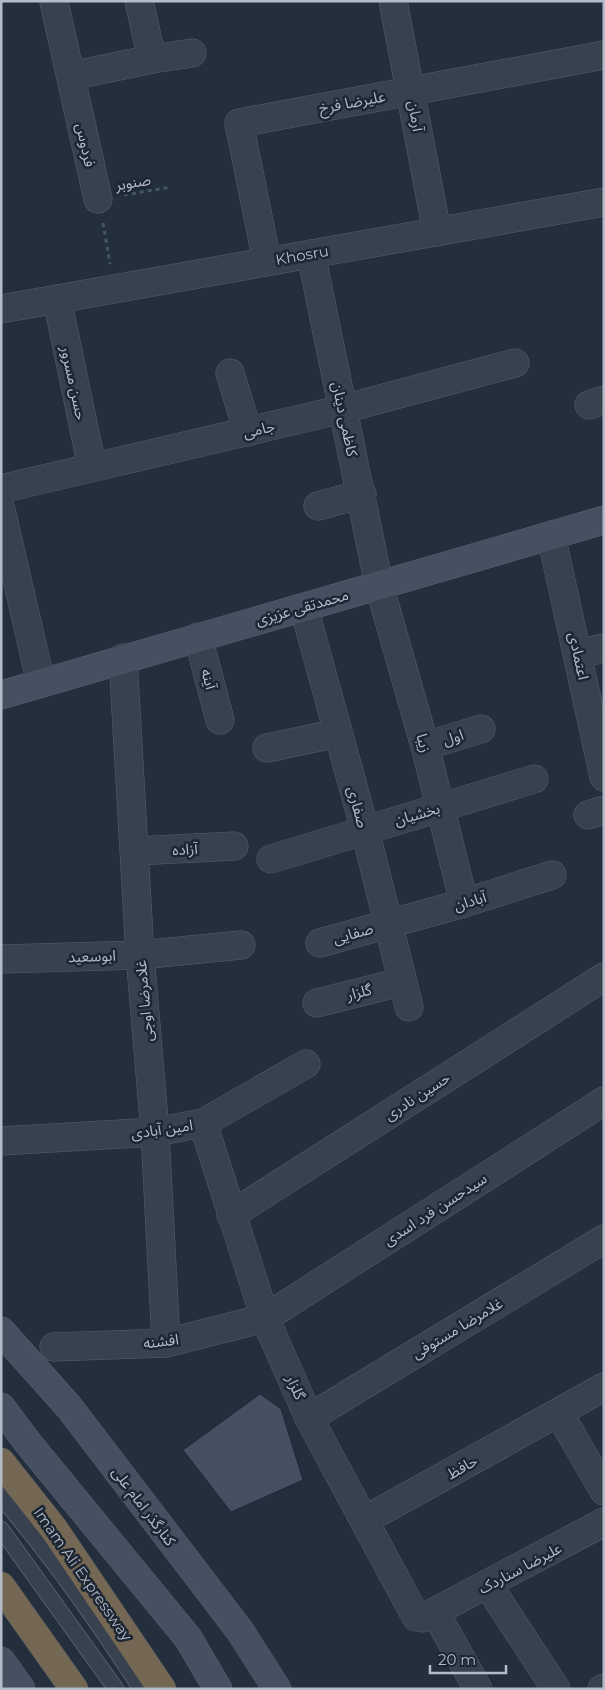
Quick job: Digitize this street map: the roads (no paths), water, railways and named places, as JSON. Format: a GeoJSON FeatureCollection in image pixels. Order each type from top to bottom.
{"type":"FeatureCollection","features":[{"type":"Feature","properties":{"kind":"highway","name":"Imam Ali Expressway"},"geometry":{"type":"LineString","coordinates":[[1,1462],[54,1529],[162,1689]]}},
{"type":"Feature","properties":{"kind":"highway"},"geometry":{"type":"LineString","coordinates":[[1,1586],[74,1689]]}},
{"type":"Feature","properties":{"kind":"main road","name":"محمدتقی عزیزی"},"geometry":{"type":"LineString","coordinates":[[1,695],[123,658],[304,608],[604,520]]}},
{"type":"Feature","properties":{"kind":"main road","name":"کنارگذر امام علی"},"geometry":{"type":"LineString","coordinates":[[1,1331],[69,1407],[240,1631],[277,1689]]}},
{"type":"Feature","properties":{"kind":"main road"},"geometry":{"type":"LineString","coordinates":[[1,1407],[28,1443],[188,1638],[218,1689]]}},
{"type":"Feature","properties":{"kind":"main road"},"geometry":{"type":"LineString","coordinates":[[1,1661],[21,1689]]}},
{"type":"Feature","properties":{"kind":"street"},"geometry":{"type":"LineString","coordinates":[[139,1],[152,59]]}},
{"type":"Feature","properties":{"kind":"street","name":"آرمان"},"geometry":{"type":"LineString","coordinates":[[393,1],[412,90],[437,232]]}},
{"type":"Feature","properties":{"kind":"street","name":"فردوس"},"geometry":{"type":"LineString","coordinates":[[54,2],[98,199]]}},
{"type":"Feature","properties":{"kind":"street"},"geometry":{"type":"LineString","coordinates":[[71,76],[152,59],[192,53]]}},
{"type":"Feature","properties":{"kind":"street","name":"علیرضا فرخ"},"geometry":{"type":"LineString","coordinates":[[267,261],[239,123],[604,55]]}},
{"type":"Feature","properties":{"kind":"street","name":"Khosru"},"geometry":{"type":"LineString","coordinates":[[1,309],[604,202]]}},
{"type":"Feature","properties":{"kind":"street","name":"کاظمی دینان"},"geometry":{"type":"LineString","coordinates":[[311,254],[362,494],[379,585]]}},
{"type":"Feature","properties":{"kind":"street","name":"حسن مسرور"},"geometry":{"type":"LineString","coordinates":[[57,299],[92,467]]}},
{"type":"Feature","properties":{"kind":"street","name":"جامی"},"geometry":{"type":"LineString","coordinates":[[1,489],[343,409],[515,363]]}},
{"type":"Feature","properties":{"kind":"street"},"geometry":{"type":"LineString","coordinates":[[230,373],[248,432]]}},
{"type":"Feature","properties":{"kind":"street"},"geometry":{"type":"LineString","coordinates":[[318,506],[362,494]]}},
{"type":"Feature","properties":{"kind":"street"},"geometry":{"type":"LineString","coordinates":[[1,510],[6,554],[41,683]]}},
{"type":"Feature","properties":{"kind":"street","name":"اعتمادی"},"geometry":{"type":"LineString","coordinates":[[551,535],[591,651],[604,777]]}},
{"type":"Feature","properties":{"kind":"street","name":"زیبا"},"geometry":{"type":"LineString","coordinates":[[379,585],[425,746],[464,903]]}},
{"type":"Feature","properties":{"kind":"street","name":"صفاری"},"geometry":{"type":"LineString","coordinates":[[304,608],[365,830],[405,995]]}},
{"type":"Feature","properties":{"kind":"street","name":"آینه"},"geometry":{"type":"LineString","coordinates":[[198,637],[220,720]]}},
{"type":"Feature","properties":{"kind":"street","name":"غلامرضا اوجی"},"geometry":{"type":"LineString","coordinates":[[123,658],[136,852],[140,955],[155,1132],[166,1343]]}},
{"type":"Feature","properties":{"kind":"street","name":"اول"},"geometry":{"type":"LineString","coordinates":[[425,746],[481,729]]}},
{"type":"Feature","properties":{"kind":"street"},"geometry":{"type":"LineString","coordinates":[[267,748],[338,733]]}},
{"type":"Feature","properties":{"kind":"street","name":"بخشیان"},"geometry":{"type":"LineString","coordinates":[[271,858],[534,779]]}},
{"type":"Feature","properties":{"kind":"street","name":"آزاده"},"geometry":{"type":"LineString","coordinates":[[136,852],[234,846]]}},
{"type":"Feature","properties":{"kind":"street","name":"آبادان"},"geometry":{"type":"LineString","coordinates":[[387,924],[464,903],[552,875]]}},
{"type":"Feature","properties":{"kind":"street","name":"صفایی"},"geometry":{"type":"LineString","coordinates":[[320,943],[387,924]]}},
{"type":"Feature","properties":{"kind":"street","name":"ابوسعید"},"geometry":{"type":"LineString","coordinates":[[1,959],[140,955],[242,945]]}},
{"type":"Feature","properties":{"kind":"street","name":"حسین نادری"},"geometry":{"type":"LineString","coordinates":[[231,1215],[604,977]]}},
{"type":"Feature","properties":{"kind":"street","name":"گلزار"},"geometry":{"type":"LineString","coordinates":[[317,1003],[405,995]]}},
{"type":"Feature","properties":{"kind":"street","name":"امین آبادی"},"geometry":{"type":"LineString","coordinates":[[1,1141],[155,1132],[203,1123],[306,1064]]}},
{"type":"Feature","properties":{"kind":"street","name":"سیدحسن فرد اسدی"},"geometry":{"type":"LineString","coordinates":[[265,1318],[604,1101]]}},
{"type":"Feature","properties":{"kind":"street","name":"گلزار"},"geometry":{"type":"LineString","coordinates":[[203,1123],[265,1318],[309,1418],[416,1617],[419,1619],[435,1612]]}},
{"type":"Feature","properties":{"kind":"street","name":"غلامرضا مستوفی"},"geometry":{"type":"LineString","coordinates":[[309,1418],[604,1239]]}},
{"type":"Feature","properties":{"kind":"street","name":"افشنه"},"geometry":{"type":"LineString","coordinates":[[54,1347],[166,1343],[265,1318]]}},
{"type":"Feature","properties":{"kind":"street","name":"حافظ"},"geometry":{"type":"LineString","coordinates":[[365,1520],[604,1387]]}},
{"type":"Feature","properties":{"kind":"street"},"geometry":{"type":"LineString","coordinates":[[559,1413],[604,1491]]}},
{"type":"Feature","properties":{"kind":"street","name":"علیرضا سناردک"},"geometry":{"type":"LineString","coordinates":[[435,1612],[488,1586],[604,1522]]}},
{"type":"Feature","properties":{"kind":"street"},"geometry":{"type":"LineString","coordinates":[[488,1586],[556,1689]]}},
{"type":"Feature","properties":{"kind":"street"},"geometry":{"type":"LineString","coordinates":[[435,1612],[478,1689]]}},
{"type":"Feature","properties":{"kind":"lane"},"geometry":{"type":"LineString","coordinates":[[1,1497],[45,1549],[103,1629],[141,1689]]}},
{"type":"Feature","properties":{"kind":"lane"},"geometry":{"type":"LineString","coordinates":[[1,1529],[116,1689]]}}]}
